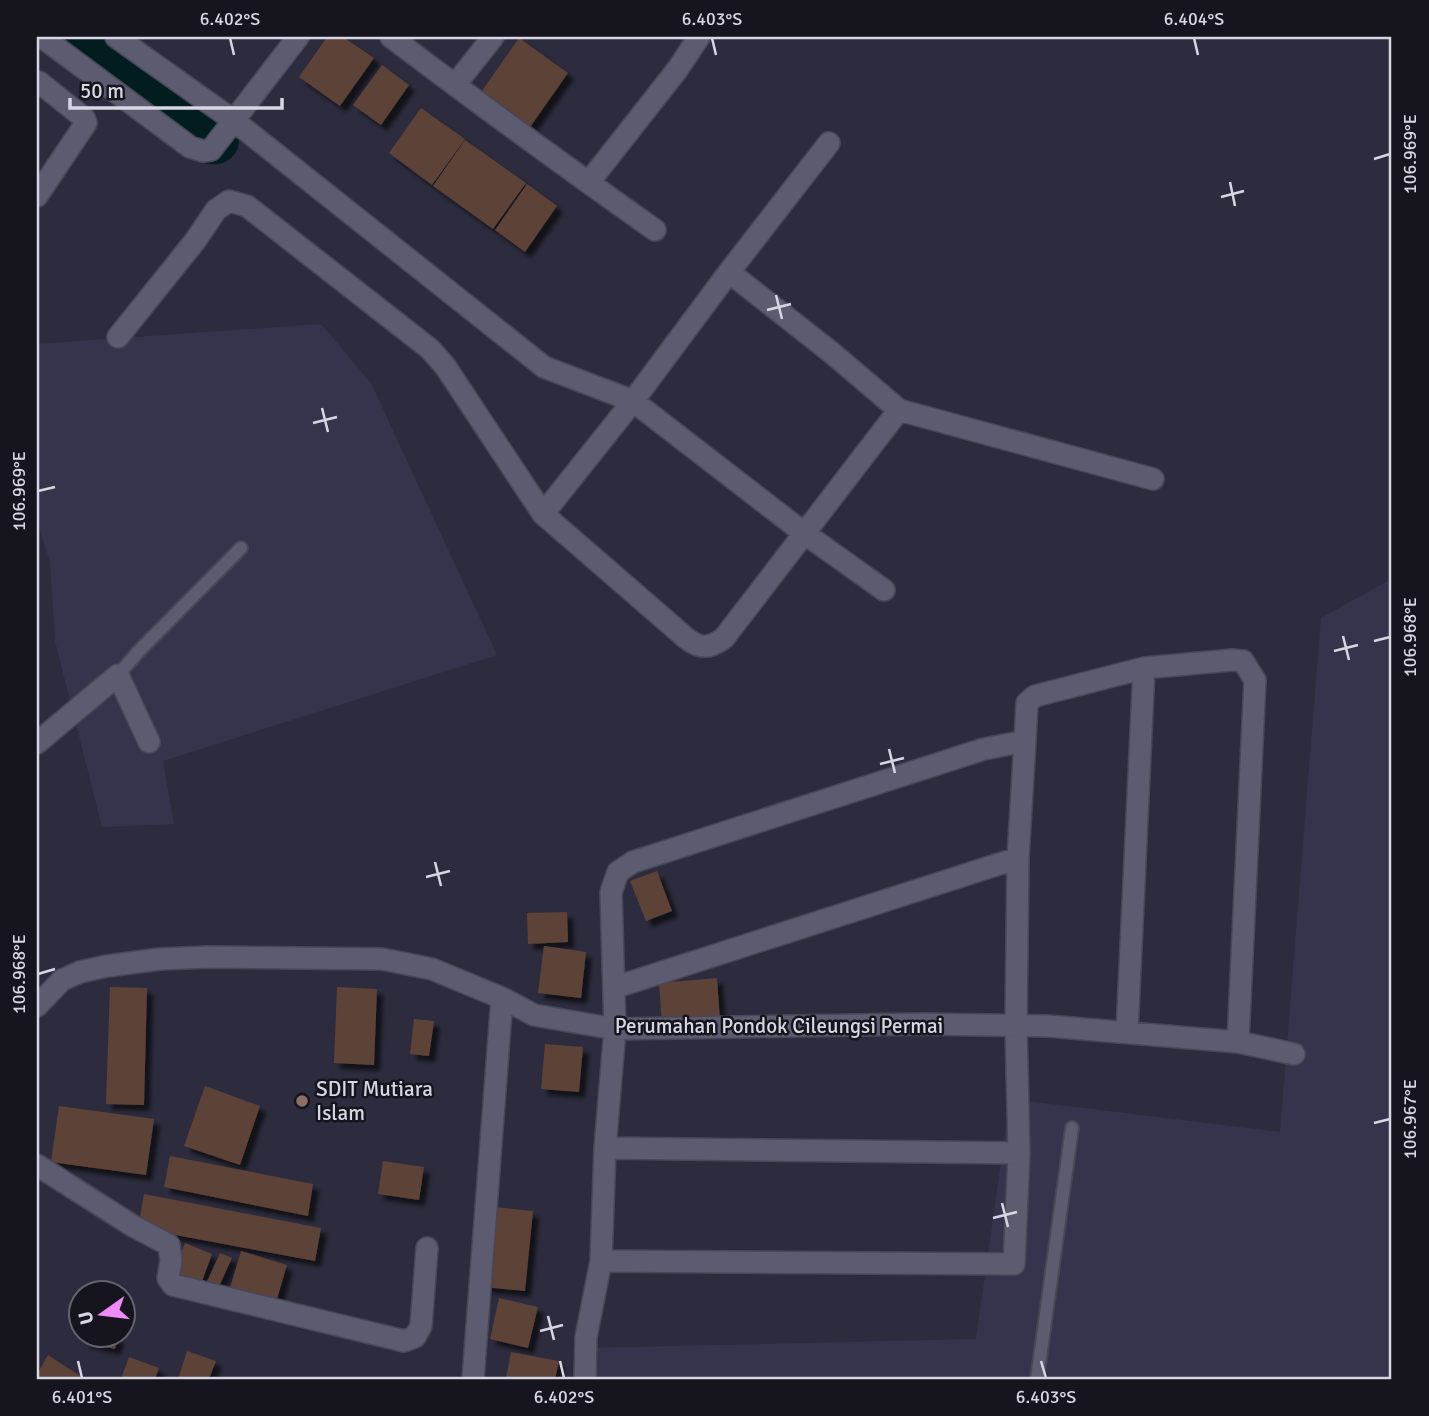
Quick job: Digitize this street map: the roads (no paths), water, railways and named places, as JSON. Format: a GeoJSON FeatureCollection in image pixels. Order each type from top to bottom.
{"type":"FeatureCollection","features":[{"type":"Feature","properties":{"kind":"street"},"geometry":{"type":"LineString","coordinates":[[41,37],[190,147],[202,151],[211,150],[298,37]]}},
{"type":"Feature","properties":{"kind":"street"},"geometry":{"type":"LineString","coordinates":[[116,37],[233,120],[544,366],[633,401],[804,534],[884,590]]}},
{"type":"Feature","properties":{"kind":"street"},"geometry":{"type":"LineString","coordinates":[[391,37],[655,230]]}},
{"type":"Feature","properties":{"kind":"street"},"geometry":{"type":"LineString","coordinates":[[456,85],[493,37]]}},
{"type":"Feature","properties":{"kind":"street"},"geometry":{"type":"LineString","coordinates":[[589,182],[677,70],[699,37]]}},
{"type":"Feature","properties":{"kind":"street"},"geometry":{"type":"LineString","coordinates":[[37,196],[86,122],[38,83],[61,51]]}},
{"type":"Feature","properties":{"kind":"street"},"geometry":{"type":"LineString","coordinates":[[543,514],[633,401],[829,143]]}},
{"type":"Feature","properties":{"kind":"street"},"geometry":{"type":"LineString","coordinates":[[118,337],[195,241],[216,210],[229,201],[237,201],[247,206],[430,349],[445,366],[543,514],[686,638],[696,646],[704,648],[713,646],[723,638],[899,410]]}},
{"type":"Feature","properties":{"kind":"street"},"geometry":{"type":"LineString","coordinates":[[729,272],[899,410],[1153,479]]}},
{"type":"Feature","properties":{"kind":"street"},"geometry":{"type":"LineString","coordinates":[[601,1261],[1013,1264],[1019,1153],[1016,1026],[1018,858],[1027,703],[1035,696],[1144,668],[1244,661],[1255,680],[1238,1042]]}},
{"type":"Feature","properties":{"kind":"street"},"geometry":{"type":"LineString","coordinates":[[1127,1032],[1144,668]]}},
{"type":"Feature","properties":{"kind":"street"},"geometry":{"type":"LineString","coordinates":[[37,743],[118,675],[149,742]]}},
{"type":"Feature","properties":{"kind":"street"},"geometry":{"type":"LineString","coordinates":[[584,1379],[586,1337],[601,1261],[605,1148],[615,1029],[616,987],[611,891],[618,873],[633,862],[984,749],[1025,741]]}},
{"type":"Feature","properties":{"kind":"street"},"geometry":{"type":"LineString","coordinates":[[616,987],[1018,858]]}},
{"type":"Feature","properties":{"kind":"street","name":"Perumahan Pondok Cileungsi Permai"},"geometry":{"type":"LineString","coordinates":[[37,1006],[62,980],[80,972],[147,961],[208,957],[382,959],[432,969],[502,998],[534,1015],[615,1029],[922,1024],[1048,1026],[1238,1042],[1294,1054]]}},
{"type":"Feature","properties":{"kind":"street"},"geometry":{"type":"LineString","coordinates":[[473,1379],[502,998]]}},
{"type":"Feature","properties":{"kind":"street"},"geometry":{"type":"LineString","coordinates":[[605,1148],[1019,1153]]}},
{"type":"Feature","properties":{"kind":"street"},"geometry":{"type":"LineString","coordinates":[[37,1165],[133,1226],[169,1245],[169,1278],[173,1285],[404,1340],[415,1337],[421,1326],[427,1248]]}},
{"type":"Feature","properties":{"kind":"lane"},"geometry":{"type":"LineString","coordinates":[[118,675],[241,548]]}},
{"type":"Feature","properties":{"kind":"lane"},"geometry":{"type":"LineString","coordinates":[[1037,1379],[1072,1128]]}},
{"type":"Feature","properties":{"kind":"waterway"},"geometry":{"type":"LineString","coordinates":[[77,37],[214,139]]}},
{"type":"Feature","properties":{"kind":"place","name":"SDIT Mutiara Islam"},"geometry":{"type":"Point","coordinates":[302,1101]}}]}
